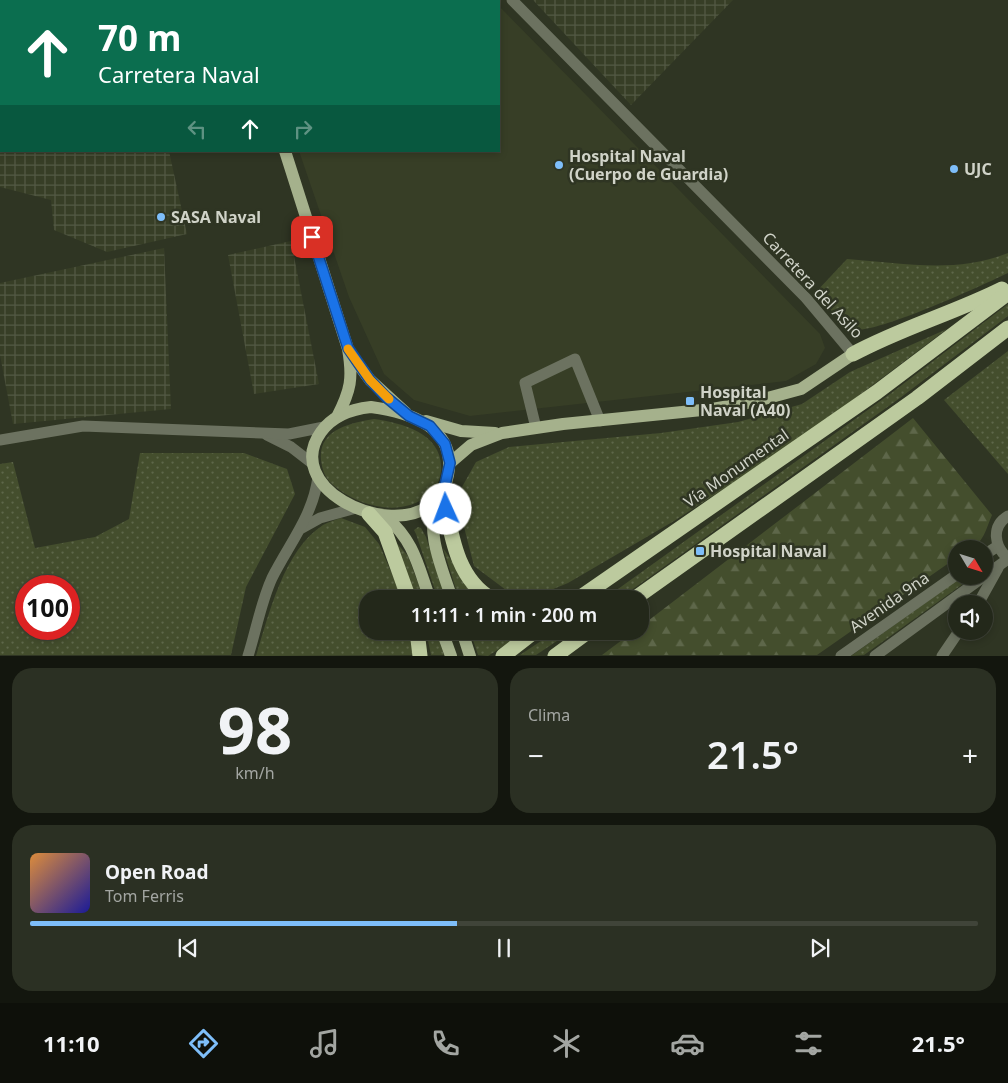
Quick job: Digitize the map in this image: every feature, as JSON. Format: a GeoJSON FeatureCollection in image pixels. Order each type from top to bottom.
{"type":"FeatureCollection","features":[{"type":"Feature","properties":{"kind":"highway"},"geometry":{"type":"LineString","coordinates":[[853,354],[880,340],[978,301],[1008,286]]}},
{"type":"Feature","properties":{"kind":"highway","name":"Vía Monumental"},"geometry":{"type":"LineString","coordinates":[[590,590],[877,392],[1008,293]]}},
{"type":"Feature","properties":{"kind":"highway"},"geometry":{"type":"LineString","coordinates":[[647,590],[917,398],[1008,328]]}},
{"type":"Feature","properties":{"kind":"highway"},"geometry":{"type":"LineString","coordinates":[[440,497],[459,559],[470,580],[482,590]]}},
{"type":"Feature","properties":{"kind":"highway"},"geometry":{"type":"LineString","coordinates":[[362,511],[385,532],[406,590]]}},
{"type":"Feature","properties":{"kind":"highway"},"geometry":{"type":"LineString","coordinates":[[418,640],[420,656]]}},
{"type":"Feature","properties":{"kind":"highway"},"geometry":{"type":"LineString","coordinates":[[503,656],[523,640]]}},
{"type":"Feature","properties":{"kind":"highway"},"geometry":{"type":"LineString","coordinates":[[555,656],[569,649],[579,640]]}},
{"type":"Feature","properties":{"kind":"main road"},"geometry":{"type":"LineString","coordinates":[[285,152],[348,348],[351,383],[337,417]]}},
{"type":"Feature","properties":{"kind":"main road"},"geometry":{"type":"LineString","coordinates":[[348,348],[370,380],[413,417],[430,426],[448,449],[450,463],[432,518],[438,553],[449,590]]}},
{"type":"Feature","properties":{"kind":"main road","name":"Carretera del Asilo"},"geometry":{"type":"LineString","coordinates":[[413,417],[461,430],[502,433],[712,409],[753,402],[801,389],[853,354]]}},
{"type":"Feature","properties":{"kind":"main road"},"geometry":{"type":"LineString","coordinates":[[413,417],[371,407],[352,411],[337,417],[324,427],[313,442],[311,451],[313,464],[318,477],[333,494],[362,511],[386,518],[411,514],[428,508],[440,497]]}},
{"type":"Feature","properties":{"kind":"main road","name":"Carretera del Asilo"},"geometry":{"type":"LineString","coordinates":[[450,463],[471,445],[502,433]]}},
{"type":"Feature","properties":{"kind":"main road"},"geometry":{"type":"LineString","coordinates":[[386,518],[410,543],[427,590]]}},
{"type":"Feature","properties":{"kind":"main road"},"geometry":{"type":"LineString","coordinates":[[445,640],[451,656]]}},
{"type":"Feature","properties":{"kind":"main road"},"geometry":{"type":"LineString","coordinates":[[465,640],[470,656]]}},
{"type":"Feature","properties":{"kind":"street","name":"Carretera del Asilo"},"geometry":{"type":"LineString","coordinates":[[512,0],[806,298],[853,354]]}},
{"type":"Feature","properties":{"kind":"street"},"geometry":{"type":"LineString","coordinates":[[536,428],[525,383],[575,359],[600,421]]}},
{"type":"Feature","properties":{"kind":"street"},"geometry":{"type":"LineString","coordinates":[[0,440],[83,426],[256,431],[289,434],[324,427]]}},
{"type":"Feature","properties":{"kind":"street"},"geometry":{"type":"LineString","coordinates":[[256,431],[291,447],[313,464]]}},
{"type":"Feature","properties":{"kind":"street"},"geometry":{"type":"LineString","coordinates":[[248,656],[272,579],[302,528],[313,500],[318,477]]}},
{"type":"Feature","properties":{"kind":"street"},"geometry":{"type":"LineString","coordinates":[[302,528],[320,518],[362,511]]}},
{"type":"Feature","properties":{"kind":"street"},"geometry":{"type":"LineString","coordinates":[[1005,561],[998,546],[996,536],[998,526],[1008,516]]}},
{"type":"Feature","properties":{"kind":"street"},"geometry":{"type":"LineString","coordinates":[[993,550],[998,546]]}},
{"type":"Feature","properties":{"kind":"street"},"geometry":{"type":"LineString","coordinates":[[984,595],[1005,561]]}},
{"type":"Feature","properties":{"kind":"street"},"geometry":{"type":"LineString","coordinates":[[875,656],[1005,561]]}},
{"type":"Feature","properties":{"kind":"street","name":"Avenida 9na"},"geometry":{"type":"LineString","coordinates":[[841,656],[948,581]]}},
{"type":"Feature","properties":{"kind":"street"},"geometry":{"type":"LineString","coordinates":[[942,656],[953,640]]}},
{"type":"Feature","properties":{"kind":"shaded area"},"geometry":{"type":"Polygon","coordinates":[[[533,0],[733,0],[631,105],[533,0]]]}},
{"type":"Feature","properties":{"kind":"shaded area"},"geometry":{"type":"Polygon","coordinates":[[[500,7],[820,334],[825,348],[816,364],[786,381],[470,416],[414,400],[384,374],[349,297],[299,152],[500,152],[500,7]]]}},
{"type":"Feature","properties":{"kind":"shaded area"},"geometry":{"type":"Polygon","coordinates":[[[0,152],[169,152],[187,234],[107,252],[54,230],[51,200],[0,187],[0,152]]]}},
{"type":"Feature","properties":{"kind":"shaded area"},"geometry":{"type":"Polygon","coordinates":[[[291,241],[319,384],[254,394],[228,255],[291,241]]]}},
{"type":"Feature","properties":{"kind":"shaded area"},"geometry":{"type":"Polygon","coordinates":[[[164,248],[171,409],[13,424],[0,355],[0,283],[164,248]]]}},
{"type":"Feature","properties":{"kind":"green space"},"geometry":{"type":"Polygon","coordinates":[[[1008,253],[1008,273],[928,308],[879,326],[861,330],[850,329],[815,293],[847,259],[949,265],[988,259],[1008,253]]]}},
{"type":"Feature","properties":{"kind":"green space"},"geometry":{"type":"Polygon","coordinates":[[[1008,304],[1008,316],[900,398],[632,590],[617,590],[890,394],[1008,304]]]}},
{"type":"Feature","properties":{"kind":"green space"},"geometry":{"type":"Polygon","coordinates":[[[947,329],[801,439],[674,521],[568,583],[551,590],[506,590],[474,566],[463,523],[462,487],[476,462],[509,447],[661,433],[738,422],[802,404],[850,372],[947,329]]]}},
{"type":"Feature","properties":{"kind":"green space"},"geometry":{"type":"Polygon","coordinates":[[[1008,351],[1008,474],[944,400],[1008,351]]]}},
{"type":"Feature","properties":{"kind":"green space"},"geometry":{"type":"Polygon","coordinates":[[[913,418],[992,515],[981,540],[948,540],[948,564],[817,655],[602,655],[622,640],[649,640],[649,620],[913,418]]]}},
{"type":"Feature","properties":{"kind":"green space"},"geometry":{"type":"Polygon","coordinates":[[[374,419],[409,427],[429,439],[436,448],[440,458],[441,471],[439,481],[430,494],[418,502],[393,508],[380,507],[342,492],[326,476],[321,460],[321,450],[330,434],[346,426],[374,419]]]}},
{"type":"Feature","properties":{"kind":"green space"},"geometry":{"type":"Polygon","coordinates":[[[140,453],[244,453],[287,469],[295,494],[246,587],[231,655],[0,655],[0,464],[13,462],[35,548],[95,537],[129,519],[140,453]]]}},
{"type":"Feature","properties":{"kind":"green space"},"geometry":{"type":"Polygon","coordinates":[[[341,518],[365,527],[379,544],[399,590],[359,590],[359,640],[414,640],[416,655],[256,656],[266,621],[288,566],[309,536],[329,522],[341,518]]]}},
{"type":"Feature","properties":{"kind":"green space"},"geometry":{"type":"Polygon","coordinates":[[[418,527],[421,528],[426,537],[443,590],[435,590],[414,530],[418,527]]]}},
{"type":"Feature","properties":{"kind":"green space"},"geometry":{"type":"Polygon","coordinates":[[[394,540],[408,556],[421,590],[412,590],[394,540]]]}},
{"type":"Feature","properties":{"kind":"green space"},"geometry":{"type":"Polygon","coordinates":[[[443,548],[474,590],[456,590],[443,548]]]}},
{"type":"Feature","properties":{"kind":"green space"},"geometry":{"type":"Polygon","coordinates":[[[950,585],[961,585],[864,655],[851,656],[950,585]]]}},
{"type":"Feature","properties":{"kind":"green space"},"geometry":{"type":"Polygon","coordinates":[[[428,640],[439,640],[444,655],[431,655],[428,640]]]}},
{"type":"Feature","properties":{"kind":"green space"},"geometry":{"type":"Polygon","coordinates":[[[473,640],[513,640],[488,656],[478,655],[473,640]]]}},
{"type":"Feature","properties":{"kind":"green space"},"geometry":{"type":"Polygon","coordinates":[[[542,640],[558,640],[536,655],[520,655],[542,640]]]}},
{"type":"Feature","properties":{"kind":"slow traffic"},"geometry":{"type":"LineString","coordinates":[[348,349],[370,380],[389,399]]}},
{"type":"Feature","properties":{"kind":"place","name":"Hospital Naval (Cuerpo de Guardia)"},"geometry":{"type":"Point","coordinates":[559,165]}},
{"type":"Feature","properties":{"kind":"place","name":"UJC"},"geometry":{"type":"Point","coordinates":[954,169]}},
{"type":"Feature","properties":{"kind":"place","name":"SASA Naval"},"geometry":{"type":"Point","coordinates":[161,217]}},
{"type":"Feature","properties":{"kind":"place","name":"Hospital Naval (A40)"},"geometry":{"type":"Point","coordinates":[690,401]}},
{"type":"Feature","properties":{"kind":"place","name":"Hospital Naval"},"geometry":{"type":"Point","coordinates":[700,551]}},
{"type":"Feature","properties":{"kind":"route"},"geometry":{"type":"LineString","coordinates":[[312,237],[348,348],[370,380],[386,397],[409,416],[430,426],[448,449],[450,463],[443,494],[446,509]]}}]}
